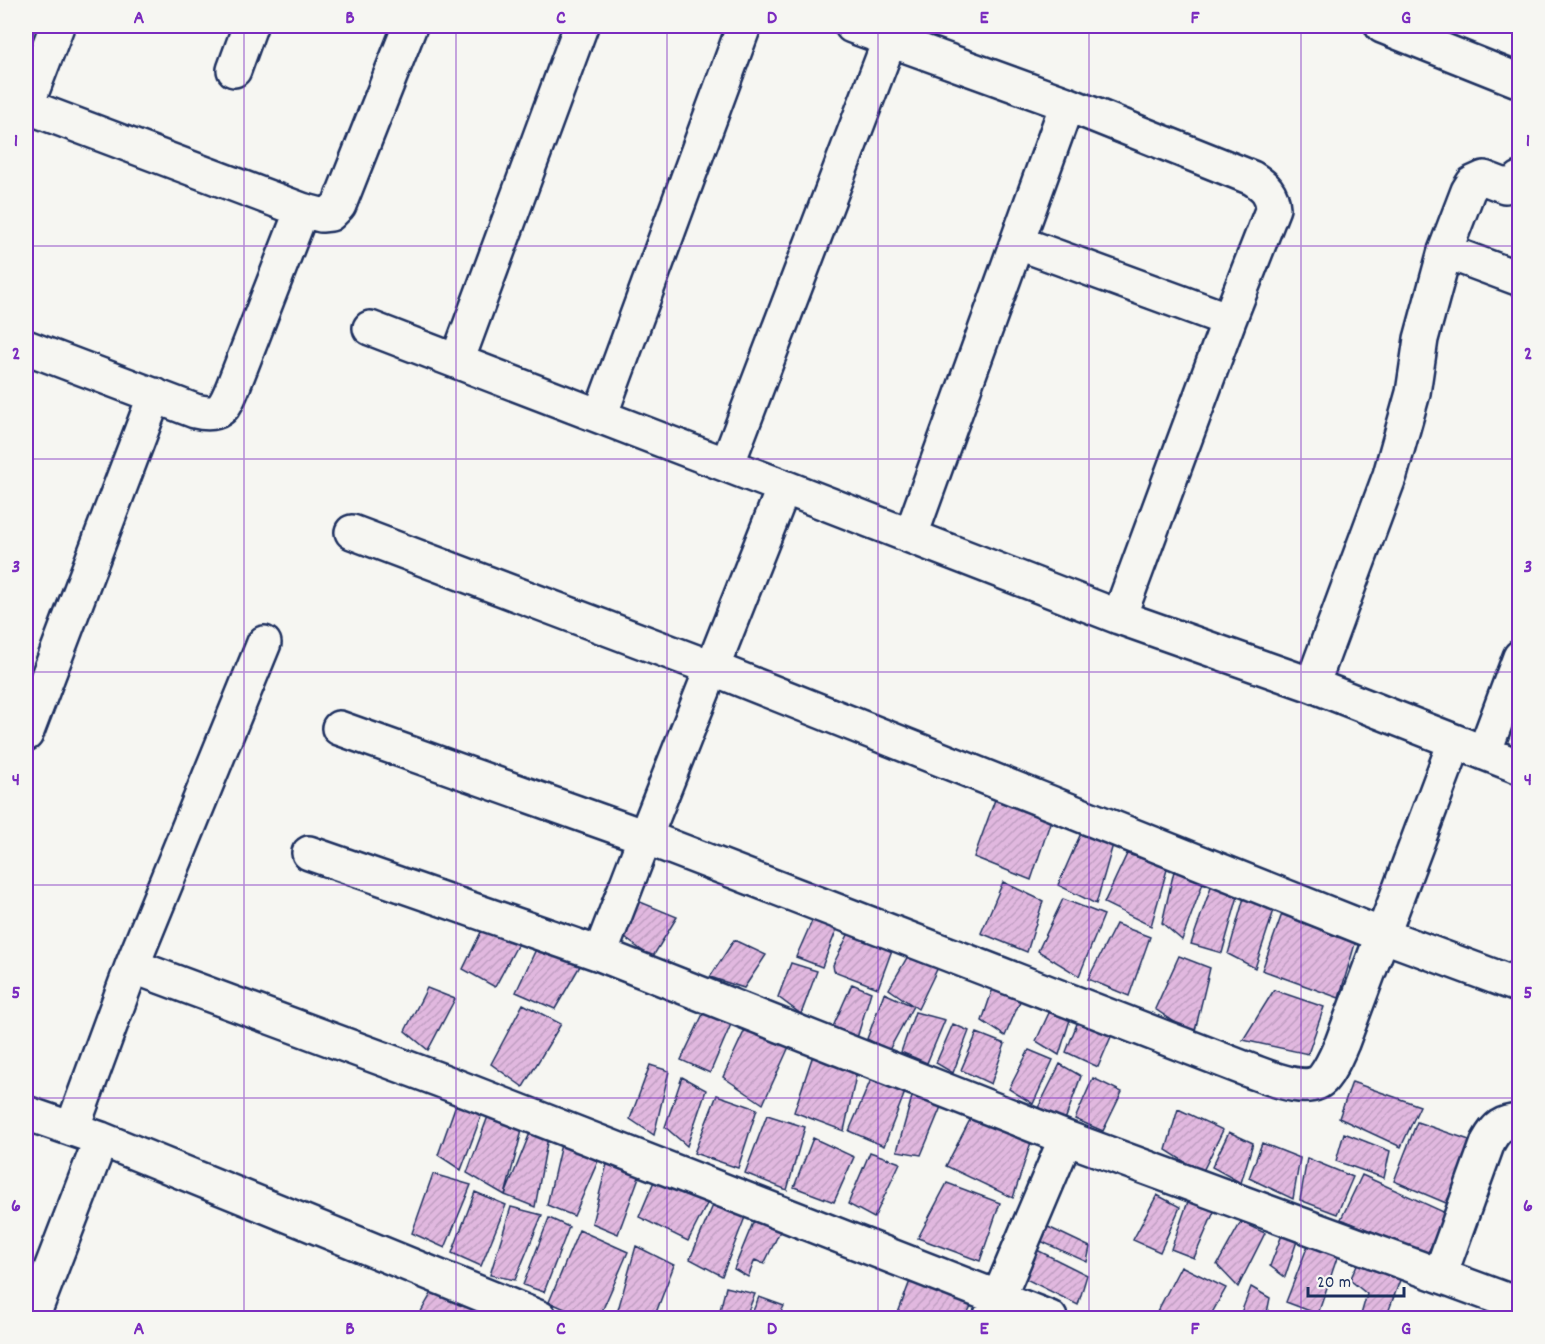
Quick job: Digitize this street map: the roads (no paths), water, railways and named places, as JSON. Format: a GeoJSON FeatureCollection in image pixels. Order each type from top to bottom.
{"type":"FeatureCollection","features":[{"type":"Feature","properties":{"kind":"street"},"geometry":{"type":"LineString","coordinates":[[57,26],[26,106],[302,210],[321,215],[330,214],[339,205],[410,26]]}},
{"type":"Feature","properties":{"kind":"street"},"geometry":{"type":"LineString","coordinates":[[234,70],[250,26]]}},
{"type":"Feature","properties":{"kind":"street"},"geometry":{"type":"LineString","coordinates":[[457,361],[581,26]]}},
{"type":"Feature","properties":{"kind":"street"},"geometry":{"type":"LineString","coordinates":[[600,416],[744,26]]}},
{"type":"Feature","properties":{"kind":"street"},"geometry":{"type":"LineString","coordinates":[[852,26],[1067,104],[1252,178],[1272,197],[1273,208],[1119,617]]}},
{"type":"Feature","properties":{"kind":"street"},"geometry":{"type":"LineString","coordinates":[[1382,26],[1520,81]]}},
{"type":"Feature","properties":{"kind":"street"},"geometry":{"type":"LineString","coordinates":[[727,465],[890,39]]}},
{"type":"Feature","properties":{"kind":"street"},"geometry":{"type":"LineString","coordinates":[[911,535],[1019,243],[1067,104]]}},
{"type":"Feature","properties":{"kind":"street"},"geometry":{"type":"LineString","coordinates":[[1312,685],[1389,475],[1413,393],[1421,339],[1445,252],[1473,183],[1484,178],[1511,185],[1520,179]]}},
{"type":"Feature","properties":{"kind":"street"},"geometry":{"type":"LineString","coordinates":[[26,347],[209,415],[216,413],[225,405],[302,210]]}},
{"type":"Feature","properties":{"kind":"street"},"geometry":{"type":"LineString","coordinates":[[1019,243],[1229,320]]}},
{"type":"Feature","properties":{"kind":"street"},"geometry":{"type":"LineString","coordinates":[[1445,252],[1520,279]]}},
{"type":"Feature","properties":{"kind":"street"},"geometry":{"type":"LineString","coordinates":[[370,328],[1119,617],[1312,685],[1520,767]]}},
{"type":"Feature","properties":{"kind":"street"},"geometry":{"type":"LineString","coordinates":[[26,734],[155,395]]}},
{"type":"Feature","properties":{"kind":"street"},"geometry":{"type":"LineString","coordinates":[[600,954],[784,487]]}},
{"type":"Feature","properties":{"kind":"street"},"geometry":{"type":"LineString","coordinates":[[352,532],[712,668],[1382,935],[1520,986]]}},
{"type":"Feature","properties":{"kind":"street"},"geometry":{"type":"LineString","coordinates":[[34,1315],[132,966],[264,643]]}},
{"type":"Feature","properties":{"kind":"street"},"geometry":{"type":"LineString","coordinates":[[339,728],[645,837],[1251,1071],[1293,1085],[1311,1084],[1322,1080],[1342,1043],[1382,935],[1470,747],[1520,657]]}},
{"type":"Feature","properties":{"kind":"street"},"geometry":{"type":"LineString","coordinates":[[309,853],[600,954],[1066,1138],[1520,1305]]}},
{"type":"Feature","properties":{"kind":"street"},"geometry":{"type":"LineString","coordinates":[[132,966],[440,1080],[995,1309],[1050,1318]]}},
{"type":"Feature","properties":{"kind":"street"},"geometry":{"type":"LineString","coordinates":[[26,1113],[86,1134],[540,1318]]}},
{"type":"Feature","properties":{"kind":"street"},"geometry":{"type":"LineString","coordinates":[[1440,1275],[1488,1142],[1496,1129],[1505,1122],[1520,1121]]}},
{"type":"Feature","properties":{"kind":"street"},"geometry":{"type":"LineString","coordinates":[[995,1309],[1066,1138]]}}]}
